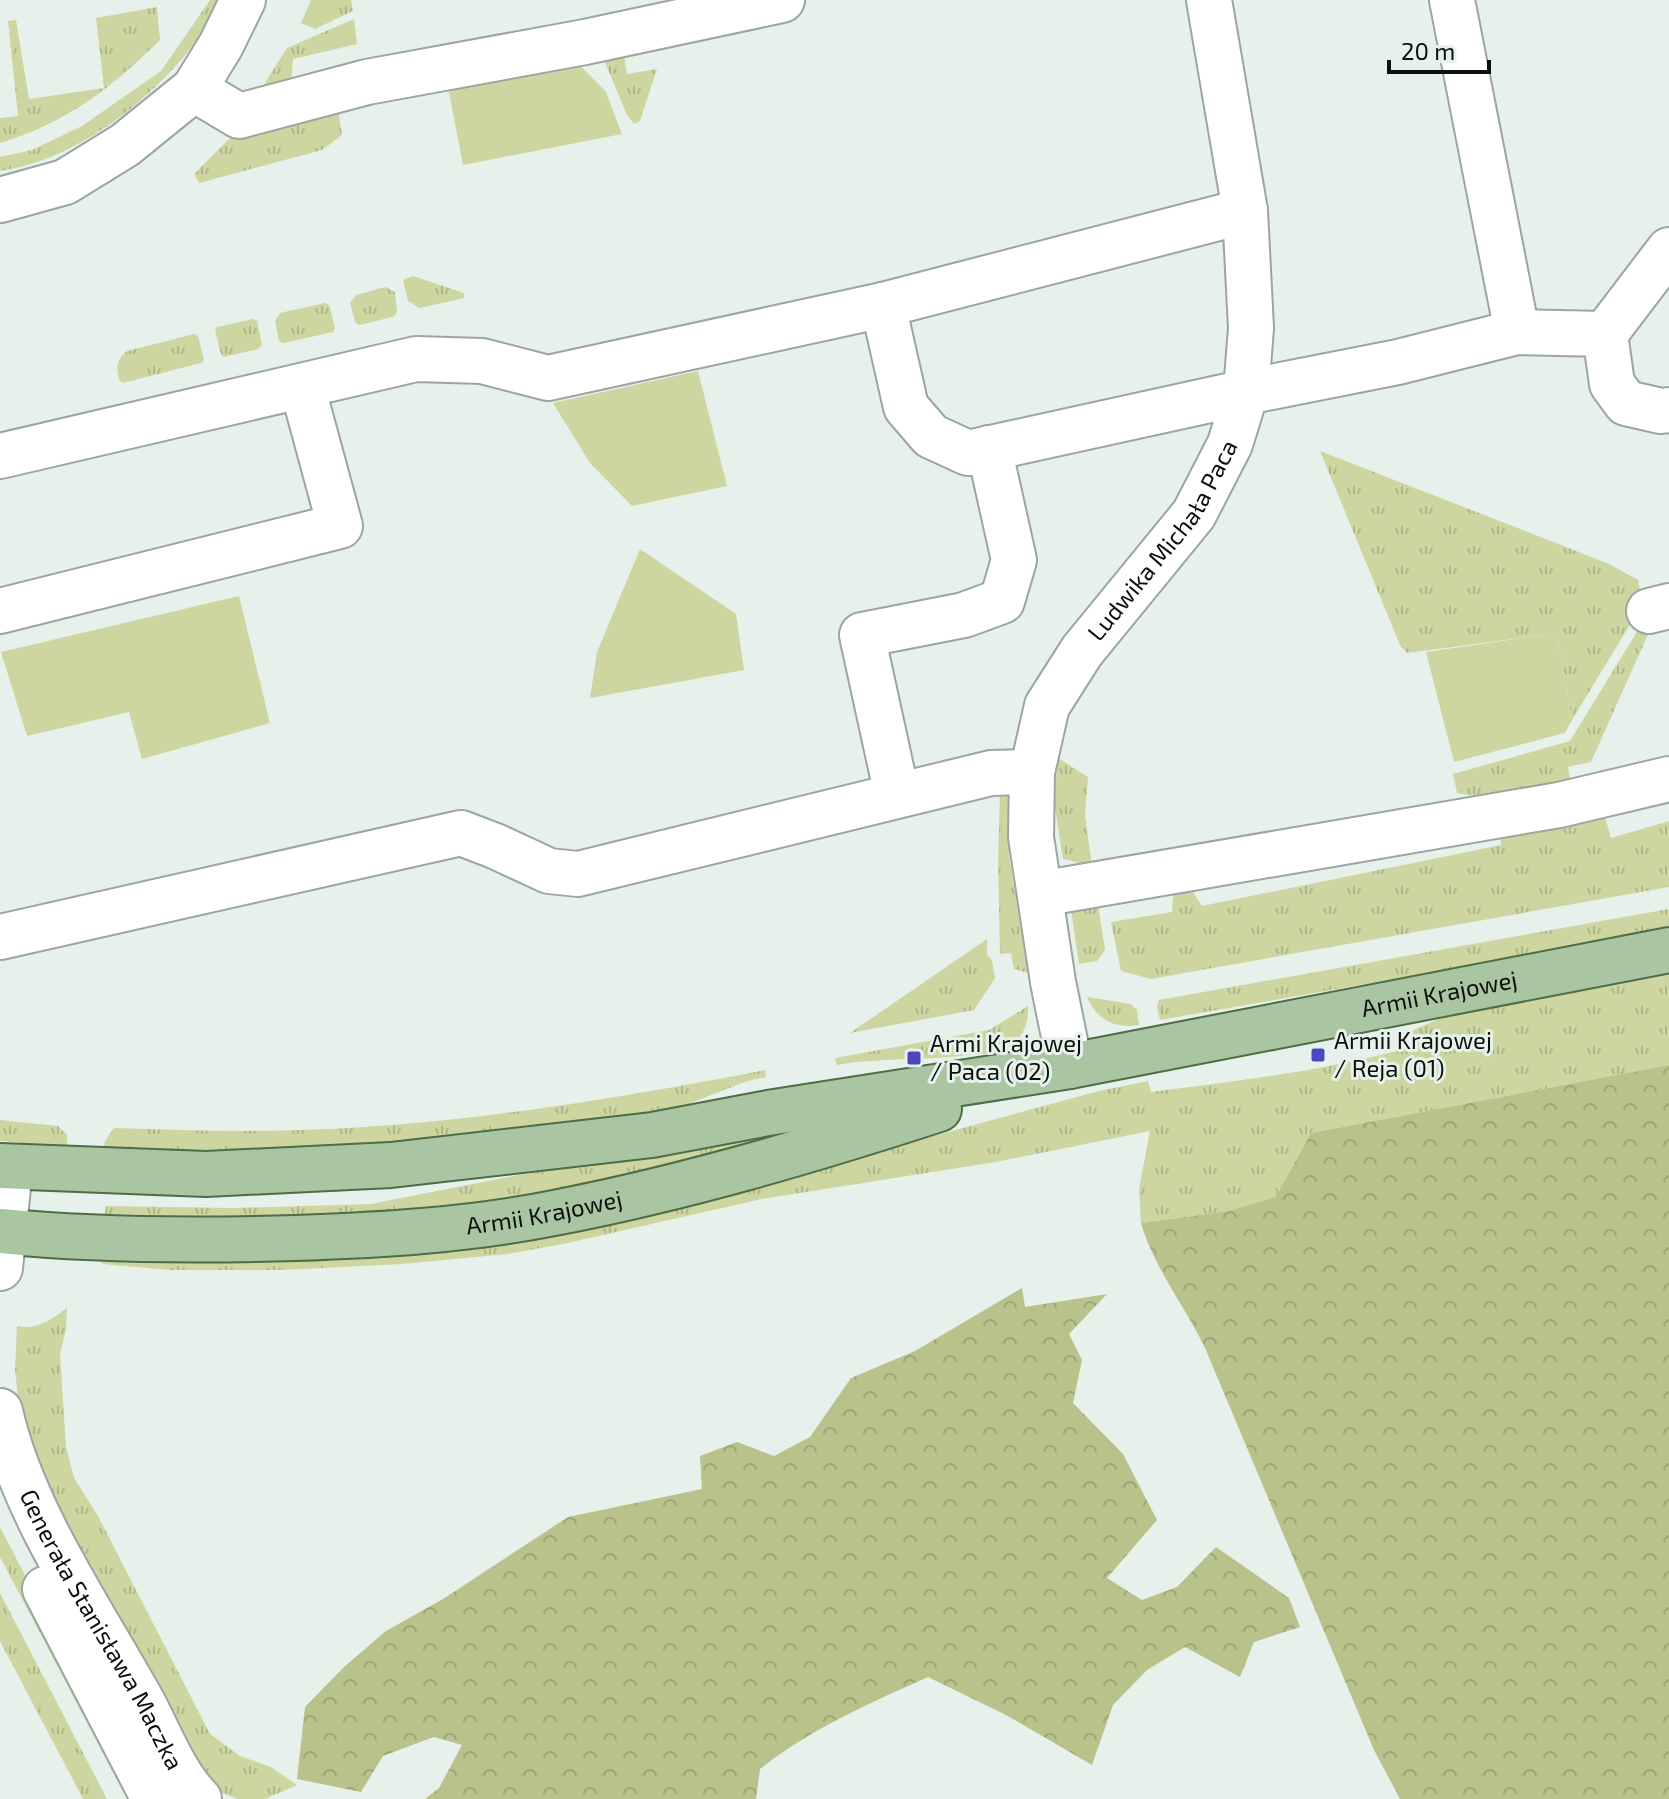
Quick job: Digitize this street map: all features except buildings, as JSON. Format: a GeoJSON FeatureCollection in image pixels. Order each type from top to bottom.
{"type":"FeatureCollection","features":[{"type":"Feature","properties":{"kind":"main road","name":"Armii Krajowej"},"geometry":{"type":"LineString","coordinates":[[5,1167],[206,1174],[391,1165],[652,1135],[768,1113],[1070,1066],[1669,950]]}},
{"type":"Feature","properties":{"kind":"main road","name":"Armii Krajowej"},"geometry":{"type":"LineString","coordinates":[[1,1244],[393,1235],[503,1222],[656,1192],[913,1118],[1070,1066]]}},
{"type":"Feature","properties":{"kind":"street"},"geometry":{"type":"LineString","coordinates":[[0,200],[65,182],[125,145],[194,89],[221,45],[243,0]]}},
{"type":"Feature","properties":{"kind":"street"},"geometry":{"type":"LineString","coordinates":[[194,89],[239,116],[367,82],[585,42],[782,0]]}},
{"type":"Feature","properties":{"kind":"street","name":"Ludwika Michała Paca"},"geometry":{"type":"LineString","coordinates":[[1070,1066],[1031,837],[1032,772],[1047,706],[1082,651],[1194,514],[1230,444],[1246,392],[1251,328],[1245,211],[1209,0]]}},
{"type":"Feature","properties":{"kind":"street"},"geometry":{"type":"LineString","coordinates":[[1452,0],[1517,332]]}},
{"type":"Feature","properties":{"kind":"street"},"geometry":{"type":"LineString","coordinates":[[0,456],[416,359],[482,361],[548,378],[883,305],[1245,211]]}},
{"type":"Feature","properties":{"kind":"street"},"geometry":{"type":"LineString","coordinates":[[1669,250],[1605,334],[1612,384],[1626,403],[1669,410]]}},
{"type":"Feature","properties":{"kind":"street"},"geometry":{"type":"LineString","coordinates":[[883,305],[906,407],[931,436],[968,453],[1398,362],[1517,332],[1605,334]]}},
{"type":"Feature","properties":{"kind":"street"},"geometry":{"type":"LineString","coordinates":[[0,611],[340,526],[302,386]]}},
{"type":"Feature","properties":{"kind":"street"},"geometry":{"type":"LineString","coordinates":[[897,795],[862,635],[964,615],[1002,601],[1014,560],[989,448]]}},
{"type":"Feature","properties":{"kind":"street"},"geometry":{"type":"LineString","coordinates":[[0,937],[461,833],[549,871],[578,874],[991,773],[1032,772]]}},
{"type":"Feature","properties":{"kind":"street"},"geometry":{"type":"LineString","coordinates":[[1040,894],[1559,805],[1669,779]]}},
{"type":"Feature","properties":{"kind":"street"},"geometry":{"type":"LineString","coordinates":[[1,1244],[5,1167]]}},
{"type":"Feature","properties":{"kind":"street","name":"Generała Stanisława Maczka"},"geometry":{"type":"LineString","coordinates":[[0,1411],[10,1451],[44,1527],[169,1753],[199,1799]]}},
{"type":"Feature","properties":{"kind":"street","name":"Generała Stanisława Maczka"},"geometry":{"type":"LineString","coordinates":[[0,1502],[154,1799]]}},
{"type":"Feature","properties":{"kind":"green space"},"geometry":{"type":"Polygon","coordinates":[[[210,0],[224,0],[183,57],[130,110],[67,150],[34,163],[0,171],[0,157],[32,150],[82,126],[161,71],[210,0]]]}},
{"type":"Feature","properties":{"kind":"green space"},"geometry":{"type":"Polygon","coordinates":[[[311,0],[351,0],[353,11],[315,29],[301,23],[311,0]]]}},
{"type":"Feature","properties":{"kind":"green space"},"geometry":{"type":"Polygon","coordinates":[[[157,7],[160,40],[123,74],[87,102],[67,114],[0,143],[0,118],[18,116],[8,21],[16,20],[29,99],[104,88],[96,18],[157,7]]]}},
{"type":"Feature","properties":{"kind":"green space"},"geometry":{"type":"Polygon","coordinates":[[[354,19],[357,44],[293,59],[291,84],[261,89],[287,48],[354,19]]]}},
{"type":"Feature","properties":{"kind":"green space"},"geometry":{"type":"Polygon","coordinates":[[[623,49],[627,74],[657,69],[640,121],[634,124],[627,115],[601,53],[623,49]]]}},
{"type":"Feature","properties":{"kind":"green space"},"geometry":{"type":"Polygon","coordinates":[[[575,60],[606,92],[622,134],[463,165],[447,82],[575,60]]]}},
{"type":"Feature","properties":{"kind":"green space"},"geometry":{"type":"Polygon","coordinates":[[[338,108],[342,135],[322,150],[199,183],[194,174],[245,123],[338,108]]]}},
{"type":"Feature","properties":{"kind":"green space"},"geometry":{"type":"Polygon","coordinates":[[[413,276],[464,293],[464,298],[420,308],[408,301],[403,280],[413,276]]]}},
{"type":"Feature","properties":{"kind":"green space"},"geometry":{"type":"Polygon","coordinates":[[[385,287],[395,292],[397,312],[393,317],[359,325],[355,322],[350,303],[356,295],[385,287]]]}},
{"type":"Feature","properties":{"kind":"green space"},"geometry":{"type":"Polygon","coordinates":[[[325,303],[329,305],[335,328],[333,332],[284,343],[279,341],[275,321],[280,313],[325,303]]]}},
{"type":"Feature","properties":{"kind":"green space"},"geometry":{"type":"Polygon","coordinates":[[[253,319],[257,321],[262,345],[258,349],[224,357],[215,330],[217,327],[253,319]]]}},
{"type":"Feature","properties":{"kind":"green space"},"geometry":{"type":"Polygon","coordinates":[[[194,334],[198,336],[204,360],[201,363],[123,383],[119,380],[118,364],[127,351],[194,334]]]}},
{"type":"Feature","properties":{"kind":"green space"},"geometry":{"type":"Polygon","coordinates":[[[698,371],[727,486],[632,506],[590,463],[553,403],[698,371]]]}},
{"type":"Feature","properties":{"kind":"green space"},"geometry":{"type":"Polygon","coordinates":[[[1320,451],[1609,564],[1638,580],[1641,615],[1631,623],[1572,720],[1557,633],[1407,653],[1400,645],[1320,451]]]}},
{"type":"Feature","properties":{"kind":"green space"},"geometry":{"type":"Polygon","coordinates":[[[640,549],[736,614],[744,670],[590,698],[597,652],[640,549]]]}},
{"type":"Feature","properties":{"kind":"green space"},"geometry":{"type":"Polygon","coordinates":[[[239,596],[270,723],[142,759],[129,712],[27,736],[1,652],[239,596]]]}},
{"type":"Feature","properties":{"kind":"green space"},"geometry":{"type":"Polygon","coordinates":[[[1654,621],[1591,762],[1568,767],[1572,790],[1488,799],[1457,793],[1453,774],[1570,741],[1638,630],[1647,622],[1654,621]]]}},
{"type":"Feature","properties":{"kind":"green space"},"geometry":{"type":"Polygon","coordinates":[[[1557,633],[1572,720],[1565,733],[1454,762],[1426,652],[1557,633]]]}},
{"type":"Feature","properties":{"kind":"green space"},"geometry":{"type":"Polygon","coordinates":[[[1058,758],[1088,777],[1085,815],[1092,866],[1063,859],[1054,801],[1058,758]]]}},
{"type":"Feature","properties":{"kind":"green space"},"geometry":{"type":"Polygon","coordinates":[[[1000,788],[1008,798],[1009,855],[1028,973],[1014,969],[1011,953],[1000,954],[1000,788]]]}},
{"type":"Feature","properties":{"kind":"green space"},"geometry":{"type":"Polygon","coordinates":[[[1596,810],[1605,817],[1611,838],[1669,821],[1669,887],[1151,979],[1121,971],[1111,922],[1172,912],[1174,885],[1187,883],[1202,906],[1501,845],[1499,820],[1596,810]]]}},
{"type":"Feature","properties":{"kind":"green space"},"geometry":{"type":"Polygon","coordinates":[[[1097,898],[1105,950],[1097,961],[1079,964],[1071,910],[1097,898]]]}},
{"type":"Feature","properties":{"kind":"green space"},"geometry":{"type":"Polygon","coordinates":[[[1669,909],[1669,931],[1160,1020],[1157,1006],[1159,1000],[1669,909]]]}},
{"type":"Feature","properties":{"kind":"green space"},"geometry":{"type":"Polygon","coordinates":[[[987,939],[987,955],[992,960],[995,978],[974,1010],[850,1033],[987,939]]]}},
{"type":"Feature","properties":{"kind":"green space"},"geometry":{"type":"Polygon","coordinates":[[[1669,970],[1669,1065],[1311,1133],[1277,1197],[1228,1211],[1141,1223],[1139,1189],[1150,1131],[996,1162],[762,1199],[508,1254],[402,1264],[282,1270],[170,1270],[102,1264],[102,1255],[705,1198],[1099,1091],[1148,1081],[1151,1092],[1284,1074],[1382,1055],[1414,1046],[1411,1031],[1463,1009],[1669,970]]]}},
{"type":"Feature","properties":{"kind":"green space"},"geometry":{"type":"Polygon","coordinates":[[[1087,997],[1131,1004],[1137,1010],[1139,1025],[1122,1026],[1108,1021],[1096,1012],[1087,997]]]}},
{"type":"Feature","properties":{"kind":"green space"},"geometry":{"type":"Polygon","coordinates":[[[1028,1006],[1021,1036],[998,1051],[837,1065],[835,1058],[989,1030],[1028,1006]]]}},
{"type":"Feature","properties":{"kind":"green space"},"geometry":{"type":"Polygon","coordinates":[[[1669,1065],[1669,1799],[1400,1799],[1374,1750],[1205,1348],[1154,1256],[1141,1223],[1228,1211],[1276,1197],[1311,1133],[1669,1065]]]}},
{"type":"Feature","properties":{"kind":"green space"},"geometry":{"type":"Polygon","coordinates":[[[765,1070],[766,1077],[747,1081],[683,1106],[645,1114],[431,1142],[192,1153],[103,1151],[105,1141],[114,1128],[270,1131],[414,1123],[565,1105],[765,1070]]]}},
{"type":"Feature","properties":{"kind":"green space"},"geometry":{"type":"Polygon","coordinates":[[[0,1120],[58,1126],[67,1135],[67,1147],[0,1141],[0,1120]]]}},
{"type":"Feature","properties":{"kind":"green space"},"geometry":{"type":"Polygon","coordinates":[[[768,1133],[769,1138],[636,1176],[490,1200],[298,1215],[105,1214],[106,1206],[234,1208],[371,1204],[508,1177],[768,1133]]]}},
{"type":"Feature","properties":{"kind":"green space"},"geometry":{"type":"Polygon","coordinates":[[[1022,1288],[1025,1307],[1107,1294],[1069,1334],[1082,1360],[1073,1403],[1123,1454],[1157,1520],[1107,1578],[1142,1600],[1177,1587],[1216,1547],[1289,1598],[1300,1627],[1254,1642],[1240,1677],[1185,1647],[1147,1670],[1113,1705],[1092,1765],[1006,1715],[928,1677],[841,1718],[780,1754],[760,1769],[756,1799],[425,1799],[439,1788],[462,1745],[434,1737],[383,1756],[361,1792],[297,1779],[305,1707],[344,1667],[386,1631],[443,1599],[568,1517],[702,1489],[700,1456],[737,1442],[774,1456],[810,1437],[851,1378],[915,1351],[1022,1288]]]}},
{"type":"Feature","properties":{"kind":"green space"},"geometry":{"type":"Polygon","coordinates":[[[67,1308],[60,1354],[66,1447],[74,1478],[98,1516],[210,1734],[240,1756],[271,1767],[297,1785],[265,1799],[237,1799],[214,1789],[167,1720],[56,1504],[20,1421],[15,1368],[17,1326],[38,1325],[67,1308]]]}},
{"type":"Feature","properties":{"kind":"green space"},"geometry":{"type":"Polygon","coordinates":[[[0,1527],[141,1799],[127,1799],[0,1557],[0,1527]]]}},
{"type":"Feature","properties":{"kind":"green space"},"geometry":{"type":"Polygon","coordinates":[[[0,1593],[107,1799],[83,1799],[0,1641],[0,1593]]]}},
{"type":"Feature","properties":{"kind":"place","name":"Armii Krajowej / Reja (01)"},"geometry":{"type":"Point","coordinates":[1318,1055]}},
{"type":"Feature","properties":{"kind":"place","name":"Armi Krajowej / Paca (02)"},"geometry":{"type":"Point","coordinates":[914,1058]}}]}
